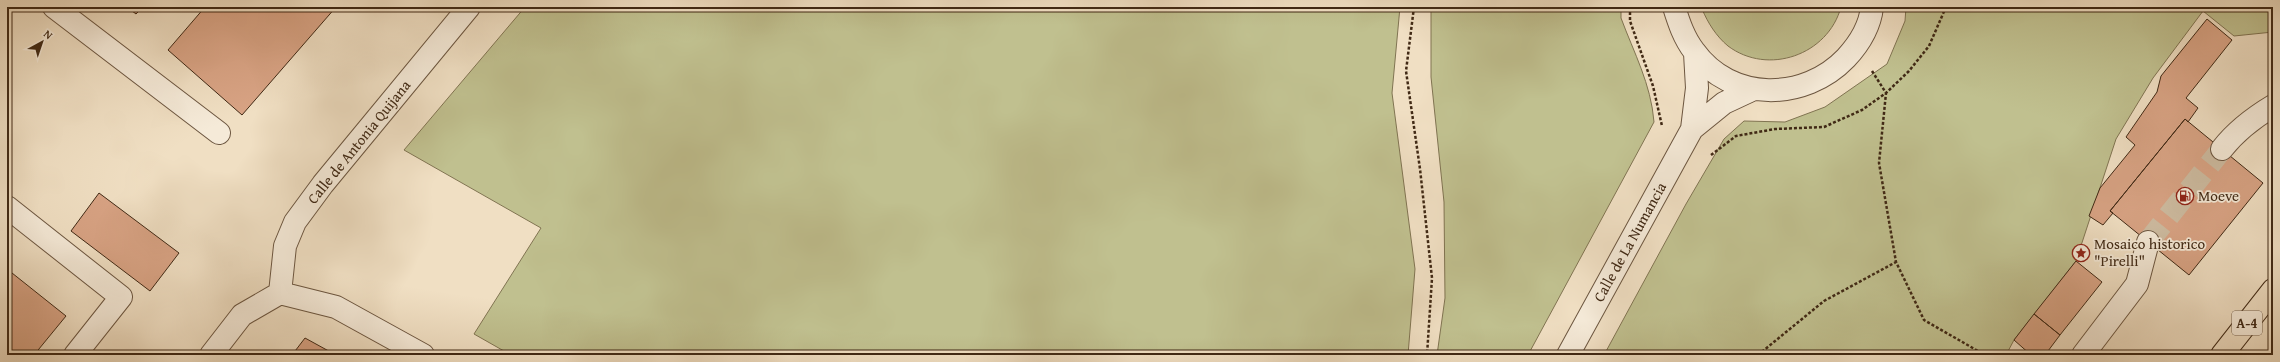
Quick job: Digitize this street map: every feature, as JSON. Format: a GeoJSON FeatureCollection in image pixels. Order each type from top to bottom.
{"type":"FeatureCollection","features":[{"type":"Feature","properties":{"kind":"highway","name":"A-4"},"geometry":{"type":"LineString","coordinates":[[2222,355],[2273,290]]}},
{"type":"Feature","properties":{"kind":"street"},"geometry":{"type":"LineString","coordinates":[[54,7],[219,133]]}},
{"type":"Feature","properties":{"kind":"street","name":"Calle de Antonia Quijana"},"geometry":{"type":"LineString","coordinates":[[280,292],[285,246],[295,222],[323,184],[469,7]]}},
{"type":"Feature","properties":{"kind":"street"},"geometry":{"type":"LineString","coordinates":[[1674,7],[1683,35],[1695,53],[1713,70],[1730,82],[1754,90],[1783,90],[1804,86],[1834,71],[1857,47],[1871,16],[1872,7]]}},
{"type":"Feature","properties":{"kind":"street","name":"Calle de La Numancia"},"geometry":{"type":"LineString","coordinates":[[1568,355],[1692,129],[1697,88],[1695,53]]}},
{"type":"Feature","properties":{"kind":"street","name":"Calle de La Numancia"},"geometry":{"type":"LineString","coordinates":[[1692,129],[1724,103],[1754,90]]}},
{"type":"Feature","properties":{"kind":"street"},"geometry":{"type":"LineString","coordinates":[[2222,149],[2231,138],[2255,117],[2273,106]]}},
{"type":"Feature","properties":{"kind":"street"},"geometry":{"type":"LineString","coordinates":[[7,208],[121,297],[83,352]]}},
{"type":"Feature","properties":{"kind":"street"},"geometry":{"type":"LineString","coordinates":[[2083,355],[2137,284],[2148,242]]}},
{"type":"Feature","properties":{"kind":"street"},"geometry":{"type":"LineString","coordinates":[[211,355],[242,315],[280,292],[336,307],[423,355]]}},
{"type":"Feature","properties":{"kind":"path"},"geometry":{"type":"LineString","coordinates":[[1414,7],[1406,71],[1420,169],[1432,278],[1426,355]]}},
{"type":"Feature","properties":{"kind":"path"},"geometry":{"type":"LineString","coordinates":[[1857,47],[1886,93],[1879,162],[1896,262],[1924,320],[1985,355]]}},
{"type":"Feature","properties":{"kind":"path"},"geometry":{"type":"LineString","coordinates":[[1758,355],[1824,301],[1896,262]]}},
{"type":"Feature","properties":{"kind":"green space"},"geometry":{"type":"Polygon","coordinates":[[[525,7],[1400,7],[1392,93],[1415,269],[1408,355],[511,355],[474,334],[541,228],[404,150],[525,7]]]}},
{"type":"Feature","properties":{"kind":"green space"},"geometry":{"type":"Polygon","coordinates":[[[1431,7],[1621,7],[1621,18],[1646,82],[1654,122],[1528,355],[1437,355],[1445,298],[1444,202],[1431,77],[1431,7]]]}},
{"type":"Feature","properties":{"kind":"green space"},"geometry":{"type":"Polygon","coordinates":[[[1703,7],[1841,7],[1834,24],[1823,38],[1810,48],[1795,56],[1778,60],[1761,59],[1744,55],[1728,46],[1713,29],[1702,9],[1703,7]]]}},
{"type":"Feature","properties":{"kind":"green space"},"geometry":{"type":"Polygon","coordinates":[[[1906,7],[2273,7],[2273,32],[2234,36],[2203,11],[2153,78],[2116,139],[2076,261],[2014,340],[2006,355],[1604,355],[1686,204],[1724,139],[1744,121],[1785,122],[1825,107],[1887,64],[1905,21],[1906,7]]]}},
{"type":"Feature","properties":{"kind":"building"},"geometry":{"type":"Polygon","coordinates":[[[127,7],[143,7],[136,14],[127,7]]]}},
{"type":"Feature","properties":{"kind":"building"},"geometry":{"type":"Polygon","coordinates":[[[205,7],[336,7],[242,115],[168,50],[205,7]]]}},
{"type":"Feature","properties":{"kind":"building"},"geometry":{"type":"Polygon","coordinates":[[[2207,19],[2232,40],[2186,98],[2198,108],[2188,122],[2185,119],[2110,211],[2113,213],[2103,225],[2089,216],[2100,188],[2135,145],[2126,137],[2157,92],[2161,76],[2207,19]]]}},
{"type":"Feature","properties":{"kind":"building"},"geometry":{"type":"Polygon","coordinates":[[[2185,119],[2263,183],[2189,275],[2110,211],[2185,119]]]}},
{"type":"Feature","properties":{"kind":"building"},"geometry":{"type":"Polygon","coordinates":[[[99,193],[179,253],[150,291],[71,231],[99,193]]]}},
{"type":"Feature","properties":{"kind":"building"},"geometry":{"type":"Polygon","coordinates":[[[2076,261],[2102,282],[2060,335],[2034,314],[2076,261]]]}},
{"type":"Feature","properties":{"kind":"building"},"geometry":{"type":"Polygon","coordinates":[[[7,269],[66,316],[34,355],[7,355],[7,269]]]}},
{"type":"Feature","properties":{"kind":"building"},"geometry":{"type":"Polygon","coordinates":[[[2034,314],[2060,335],[2045,355],[2031,355],[2014,340],[2034,314]]]}},
{"type":"Feature","properties":{"kind":"building"},"geometry":{"type":"Polygon","coordinates":[[[305,338],[336,355],[292,355],[305,338]]]}},
{"type":"Feature","properties":{"kind":"tunnel"},"geometry":{"type":"LineString","coordinates":[[2148,242],[2222,149]]}},
{"type":"Feature","properties":{"kind":"place","name":"Moeve"},"geometry":{"type":"Point","coordinates":[2185,196]}},
{"type":"Feature","properties":{"kind":"place","name":"Mosaico historico \"Pirelli\""},"geometry":{"type":"Point","coordinates":[2081,253]}}]}
